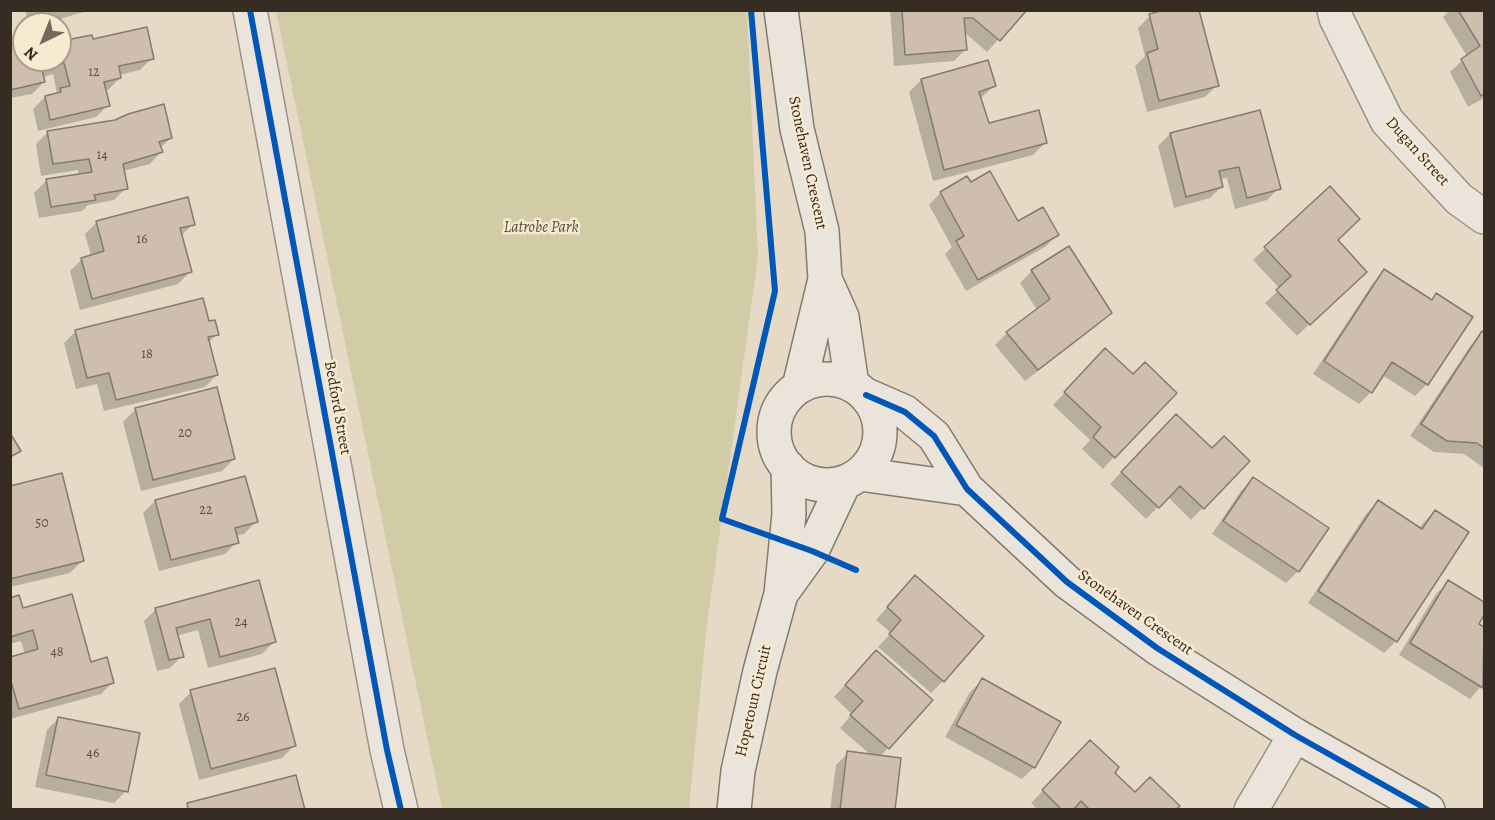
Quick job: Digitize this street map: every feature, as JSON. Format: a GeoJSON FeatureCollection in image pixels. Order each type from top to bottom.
{"type":"FeatureCollection","features":[{"type":"Feature","properties":{"kind":"street","name":"Bedford Street"},"geometry":{"type":"LineString","coordinates":[[250,10],[400,810]]}},
{"type":"Feature","properties":{"kind":"street","name":"Stonehaven Crescent"},"geometry":{"type":"LineString","coordinates":[[781,10],[797,129],[822,231],[825,279],[799,387]]}},
{"type":"Feature","properties":{"kind":"street","name":"Dugan Street"},"geometry":{"type":"LineString","coordinates":[[1334,10],[1335,18],[1387,121],[1459,199],[1485,217]]}},
{"type":"Feature","properties":{"kind":"street","name":"Stonehaven Crescent"},"geometry":{"type":"LineString","coordinates":[[825,279],[842,316],[859,390],[905,412],[934,436],[967,489],[1067,582],[1157,648],[1295,735],[1428,810]]}},
{"type":"Feature","properties":{"kind":"street"},"geometry":{"type":"LineString","coordinates":[[852,478],[872,461],[879,445],[880,427],[875,410],[859,390],[835,379],[816,380],[799,387],[788,396],[778,412],[774,430],[778,452],[788,467],[800,477],[814,483],[829,485],[852,478],[967,489]]}},
{"type":"Feature","properties":{"kind":"street","name":"Hopetoun Circuit"},"geometry":{"type":"LineString","coordinates":[[734,810],[738,771],[760,671],[781,594],[789,514],[788,467]]}},
{"type":"Feature","properties":{"kind":"street","name":"Hopetoun Circuit"},"geometry":{"type":"LineString","coordinates":[[781,594],[812,551],[852,478]]}},
{"type":"Feature","properties":{"kind":"street"},"geometry":{"type":"LineString","coordinates":[[1251,810],[1295,735]]}},
{"type":"Feature","properties":{"kind":"green space","name":"Latrobe Park"},"geometry":{"type":"Polygon","coordinates":[[[276,11],[747,11],[758,257],[706,632],[689,809],[442,809],[276,11]]]}},
{"type":"Feature","properties":{"kind":"building"},"geometry":{"type":"Polygon","coordinates":[[[902,10],[1027,10],[1000,41],[973,18],[964,18],[967,50],[905,55],[902,10]]]}},
{"type":"Feature","properties":{"kind":"building"},"geometry":{"type":"Polygon","coordinates":[[[1165,10],[1199,10],[1219,86],[1159,101],[1147,53],[1158,49],[1149,14],[1165,10]]]}},
{"type":"Feature","properties":{"kind":"building"},"geometry":{"type":"Polygon","coordinates":[[[1458,10],[1484,10],[1484,94],[1481,96],[1461,59],[1480,46],[1458,10]]]}},
{"type":"Feature","properties":{"kind":"building"},"geometry":{"type":"Polygon","coordinates":[[[147,27],[154,59],[119,66],[121,78],[104,82],[110,106],[50,120],[45,96],[61,92],[60,88],[70,86],[66,72],[72,72],[72,39],[92,35],[93,39],[147,27]]]}},
{"type":"Feature","properties":{"kind":"building"},"geometry":{"type":"Polygon","coordinates":[[[10,45],[12,45],[12,72],[43,72],[45,82],[10,90],[10,45]]]}},
{"type":"Feature","properties":{"kind":"building"},"geometry":{"type":"Polygon","coordinates":[[[988,60],[996,86],[979,92],[989,123],[1039,110],[1047,143],[944,170],[921,79],[988,60]]]}},
{"type":"Feature","properties":{"kind":"building"},"geometry":{"type":"Polygon","coordinates":[[[164,104],[172,138],[159,142],[163,152],[123,164],[128,189],[94,195],[96,200],[51,207],[46,179],[92,172],[89,159],[53,164],[47,131],[115,120],[164,104]]]}},
{"type":"Feature","properties":{"kind":"building"},"geometry":{"type":"Polygon","coordinates":[[[1260,110],[1281,189],[1247,198],[1239,167],[1219,171],[1223,187],[1186,197],[1170,133],[1260,110]]]}},
{"type":"Feature","properties":{"kind":"building"},"geometry":{"type":"Polygon","coordinates":[[[990,171],[1018,221],[1043,207],[1059,235],[978,280],[956,241],[964,236],[940,192],[967,176],[971,182],[990,171]]]}},
{"type":"Feature","properties":{"kind":"building"},"geometry":{"type":"Polygon","coordinates":[[[1330,186],[1360,219],[1338,240],[1367,272],[1310,325],[1276,290],[1291,276],[1264,247],[1330,186]]]}},
{"type":"Feature","properties":{"kind":"building"},"geometry":{"type":"Polygon","coordinates":[[[188,197],[195,225],[180,228],[192,272],[92,299],[81,258],[104,251],[96,221],[188,197]]]}},
{"type":"Feature","properties":{"kind":"building"},"geometry":{"type":"Polygon","coordinates":[[[1069,246],[1112,313],[1038,370],[1006,332],[1050,299],[1031,270],[1069,246]]]}},
{"type":"Feature","properties":{"kind":"building"},"geometry":{"type":"Polygon","coordinates":[[[1384,269],[1432,300],[1436,293],[1473,317],[1428,385],[1392,362],[1372,393],[1324,361],[1384,269]]]}},
{"type":"Feature","properties":{"kind":"building"},"geometry":{"type":"Polygon","coordinates":[[[203,298],[209,321],[215,320],[219,335],[208,337],[218,375],[116,400],[109,373],[87,378],[75,330],[203,298]]]}},
{"type":"Feature","properties":{"kind":"building"},"geometry":{"type":"Polygon","coordinates":[[[1482,331],[1484,333],[1484,448],[1477,443],[1447,441],[1421,424],[1482,331]]]}},
{"type":"Feature","properties":{"kind":"building"},"geometry":{"type":"Polygon","coordinates":[[[1105,348],[1133,374],[1145,362],[1177,393],[1115,458],[1093,437],[1101,427],[1064,392],[1105,348]]]}},
{"type":"Feature","properties":{"kind":"building"},"geometry":{"type":"Polygon","coordinates":[[[217,387],[235,459],[153,480],[135,408],[217,387]]]}},
{"type":"Feature","properties":{"kind":"building"},"geometry":{"type":"Polygon","coordinates":[[[1176,414],[1212,448],[1224,436],[1250,461],[1204,509],[1180,486],[1159,508],[1121,472],[1176,414]]]}},
{"type":"Feature","properties":{"kind":"building"},"geometry":{"type":"Polygon","coordinates":[[[10,433],[21,451],[10,457],[10,433]]]}},
{"type":"Feature","properties":{"kind":"building"},"geometry":{"type":"Polygon","coordinates":[[[62,473],[84,561],[10,579],[10,486],[62,473]]]}},
{"type":"Feature","properties":{"kind":"building"},"geometry":{"type":"Polygon","coordinates":[[[245,476],[258,522],[235,528],[239,543],[171,560],[155,500],[245,476]]]}},
{"type":"Feature","properties":{"kind":"building"},"geometry":{"type":"Polygon","coordinates":[[[1253,477],[1329,528],[1299,572],[1223,521],[1253,477]]]}},
{"type":"Feature","properties":{"kind":"building"},"geometry":{"type":"Polygon","coordinates":[[[1378,500],[1422,529],[1435,510],[1469,532],[1397,642],[1318,591],[1378,500]]]}},
{"type":"Feature","properties":{"kind":"building"},"geometry":{"type":"Polygon","coordinates":[[[915,575],[984,636],[944,682],[889,634],[901,620],[887,607],[915,575]]]}},
{"type":"Feature","properties":{"kind":"building"},"geometry":{"type":"Polygon","coordinates":[[[259,580],[276,642],[220,657],[210,619],[176,628],[184,657],[169,660],[155,608],[259,580]]]}},
{"type":"Feature","properties":{"kind":"building"},"geometry":{"type":"Polygon","coordinates":[[[1448,580],[1484,602],[1484,615],[1479,624],[1484,627],[1483,688],[1410,643],[1448,580]]]}},
{"type":"Feature","properties":{"kind":"building"},"geometry":{"type":"Polygon","coordinates":[[[72,594],[91,662],[107,657],[114,683],[19,709],[10,678],[10,657],[38,649],[33,630],[10,637],[10,598],[19,595],[23,608],[72,594]]]}},
{"type":"Feature","properties":{"kind":"building"},"geometry":{"type":"Polygon","coordinates":[[[876,650],[933,700],[889,749],[850,715],[863,701],[845,685],[876,650]]]}},
{"type":"Feature","properties":{"kind":"building"},"geometry":{"type":"Polygon","coordinates":[[[275,668],[296,746],[211,769],[190,690],[275,668]]]}},
{"type":"Feature","properties":{"kind":"building"},"geometry":{"type":"Polygon","coordinates":[[[982,678],[1061,722],[1035,768],[956,725],[982,678]]]}},
{"type":"Feature","properties":{"kind":"building"},"geometry":{"type":"Polygon","coordinates":[[[58,717],[140,733],[128,792],[46,775],[58,717]]]}},
{"type":"Feature","properties":{"kind":"building"},"geometry":{"type":"Polygon","coordinates":[[[1090,740],[1119,767],[1115,773],[1135,792],[1150,777],[1180,806],[1176,810],[1090,810],[1081,801],[1073,810],[1062,810],[1042,790],[1090,740]]]}},
{"type":"Feature","properties":{"kind":"building"},"geometry":{"type":"Polygon","coordinates":[[[847,751],[901,758],[895,810],[840,810],[847,751]]]}},
{"type":"Feature","properties":{"kind":"building"},"geometry":{"type":"Polygon","coordinates":[[[296,775],[305,810],[188,810],[187,803],[296,775]]]}},
{"type":"Feature","properties":{"kind":"cycle path"},"geometry":{"type":"LineString","coordinates":[[250,10],[387,750],[401,810]]}},
{"type":"Feature","properties":{"kind":"cycle path"},"geometry":{"type":"LineString","coordinates":[[751,10],[775,291],[722,519],[812,551],[856,570]]}},
{"type":"Feature","properties":{"kind":"cycle path"},"geometry":{"type":"LineString","coordinates":[[866,395],[905,412],[934,436],[967,489],[1067,582],[1157,648],[1295,735],[1428,810]]}}]}
